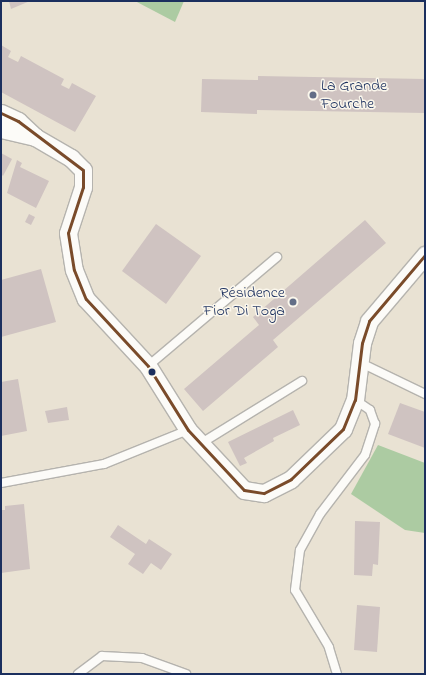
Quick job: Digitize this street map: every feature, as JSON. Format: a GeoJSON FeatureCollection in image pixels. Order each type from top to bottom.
{"type":"FeatureCollection","features":[{"type":"Feature","properties":{"kind":"street"},"geometry":{"type":"LineString","coordinates":[[1,113],[18,121],[35,137],[71,158],[83,170],[83,187],[68,233],[74,270],[86,298],[148,366],[188,430],[244,490],[264,493],[291,479],[343,428],[355,400],[361,363],[362,343],[369,321],[425,256]]}},
{"type":"Feature","properties":{"kind":"street"},"geometry":{"type":"LineString","coordinates":[[1,130],[35,137]]}},
{"type":"Feature","properties":{"kind":"lane"},"geometry":{"type":"LineString","coordinates":[[148,366],[276,258]]}},
{"type":"Feature","properties":{"kind":"lane"},"geometry":{"type":"LineString","coordinates":[[361,363],[425,394]]}},
{"type":"Feature","properties":{"kind":"lane"},"geometry":{"type":"LineString","coordinates":[[200,444],[302,381]]}},
{"type":"Feature","properties":{"kind":"lane"},"geometry":{"type":"LineString","coordinates":[[337,674],[329,647],[295,590],[300,550],[320,514],[365,455],[375,424],[370,410],[355,400]]}},
{"type":"Feature","properties":{"kind":"lane"},"geometry":{"type":"LineString","coordinates":[[1,483],[104,464],[188,430]]}},
{"type":"Feature","properties":{"kind":"lane"},"geometry":{"type":"LineString","coordinates":[[78,674],[102,656],[142,658],[186,674]]}},
{"type":"Feature","properties":{"kind":"green space"},"geometry":{"type":"Polygon","coordinates":[[[135,1],[184,1],[175,22],[135,1]]]}},
{"type":"Feature","properties":{"kind":"green space"},"geometry":{"type":"Polygon","coordinates":[[[378,445],[425,463],[425,533],[405,530],[351,494],[378,445]]]}},
{"type":"Feature","properties":{"kind":"building"},"geometry":{"type":"Polygon","coordinates":[[[9,1],[30,1],[11,9],[9,1]]]}},
{"type":"Feature","properties":{"kind":"building"},"geometry":{"type":"Polygon","coordinates":[[[1,45],[11,51],[8,57],[18,62],[21,56],[64,79],[61,85],[69,89],[72,83],[96,96],[75,132],[1,92],[1,45]]]}},
{"type":"Feature","properties":{"kind":"building","name":"La Grande Fourche"},"geometry":{"type":"Polygon","coordinates":[[[258,76],[425,79],[425,113],[257,110],[257,114],[201,112],[202,79],[258,80],[258,76]]]}},
{"type":"Feature","properties":{"kind":"building"},"geometry":{"type":"Polygon","coordinates":[[[1,153],[12,159],[3,176],[1,174],[1,153]]]}},
{"type":"Feature","properties":{"kind":"building"},"geometry":{"type":"Polygon","coordinates":[[[17,160],[22,163],[20,167],[49,181],[36,208],[7,193],[17,160]]]}},
{"type":"Feature","properties":{"kind":"building"},"geometry":{"type":"Polygon","coordinates":[[[29,214],[35,217],[31,225],[25,222],[29,214]]]}},
{"type":"Feature","properties":{"kind":"building","name":"Résidence Fior Di Toga"},"geometry":{"type":"Polygon","coordinates":[[[365,220],[386,243],[273,340],[278,347],[203,411],[184,389],[259,325],[253,317],[365,220]]]}},
{"type":"Feature","properties":{"kind":"building","name":"Résidence Fior Di Toga"},"geometry":{"type":"Polygon","coordinates":[[[156,224],[201,256],[166,304],[122,271],[156,224]]]}},
{"type":"Feature","properties":{"kind":"building"},"geometry":{"type":"Polygon","coordinates":[[[41,269],[56,322],[1,337],[1,280],[41,269]]]}},
{"type":"Feature","properties":{"kind":"building"},"geometry":{"type":"Polygon","coordinates":[[[18,379],[27,431],[1,436],[1,382],[18,379]]]}},
{"type":"Feature","properties":{"kind":"building"},"geometry":{"type":"Polygon","coordinates":[[[400,403],[425,412],[425,448],[388,434],[400,403]]]}},
{"type":"Feature","properties":{"kind":"building"},"geometry":{"type":"Polygon","coordinates":[[[67,407],[69,420],[48,423],[45,411],[67,407]]]}},
{"type":"Feature","properties":{"kind":"building"},"geometry":{"type":"Polygon","coordinates":[[[293,410],[300,425],[273,438],[274,441],[244,458],[247,463],[240,466],[228,442],[293,410]]]}},
{"type":"Feature","properties":{"kind":"building"},"geometry":{"type":"Polygon","coordinates":[[[24,504],[30,569],[1,573],[1,510],[5,510],[5,506],[24,504]]]}},
{"type":"Feature","properties":{"kind":"building"},"geometry":{"type":"Polygon","coordinates":[[[355,521],[380,522],[378,565],[373,564],[372,576],[354,575],[355,521]]]}},
{"type":"Feature","properties":{"kind":"building"},"geometry":{"type":"Polygon","coordinates":[[[118,525],[146,544],[149,539],[172,554],[161,570],[151,563],[143,574],[128,564],[135,554],[110,537],[118,525]]]}},
{"type":"Feature","properties":{"kind":"building"},"geometry":{"type":"Polygon","coordinates":[[[357,605],[380,607],[377,652],[354,650],[357,605]]]}},
{"type":"Feature","properties":{"kind":"transit line"},"geometry":{"type":"LineString","coordinates":[[1,113],[18,121],[83,170],[83,187],[68,233],[74,270],[86,299],[148,366],[188,430],[244,490],[264,493],[291,479],[343,429],[355,400],[362,343],[369,321],[425,255]]}},
{"type":"Feature","properties":{"kind":"place","name":"La Grande Fourche"},"geometry":{"type":"Point","coordinates":[313,95]}},
{"type":"Feature","properties":{"kind":"place","name":"Résidence Fior Di Toga"},"geometry":{"type":"Point","coordinates":[293,302]}}]}
